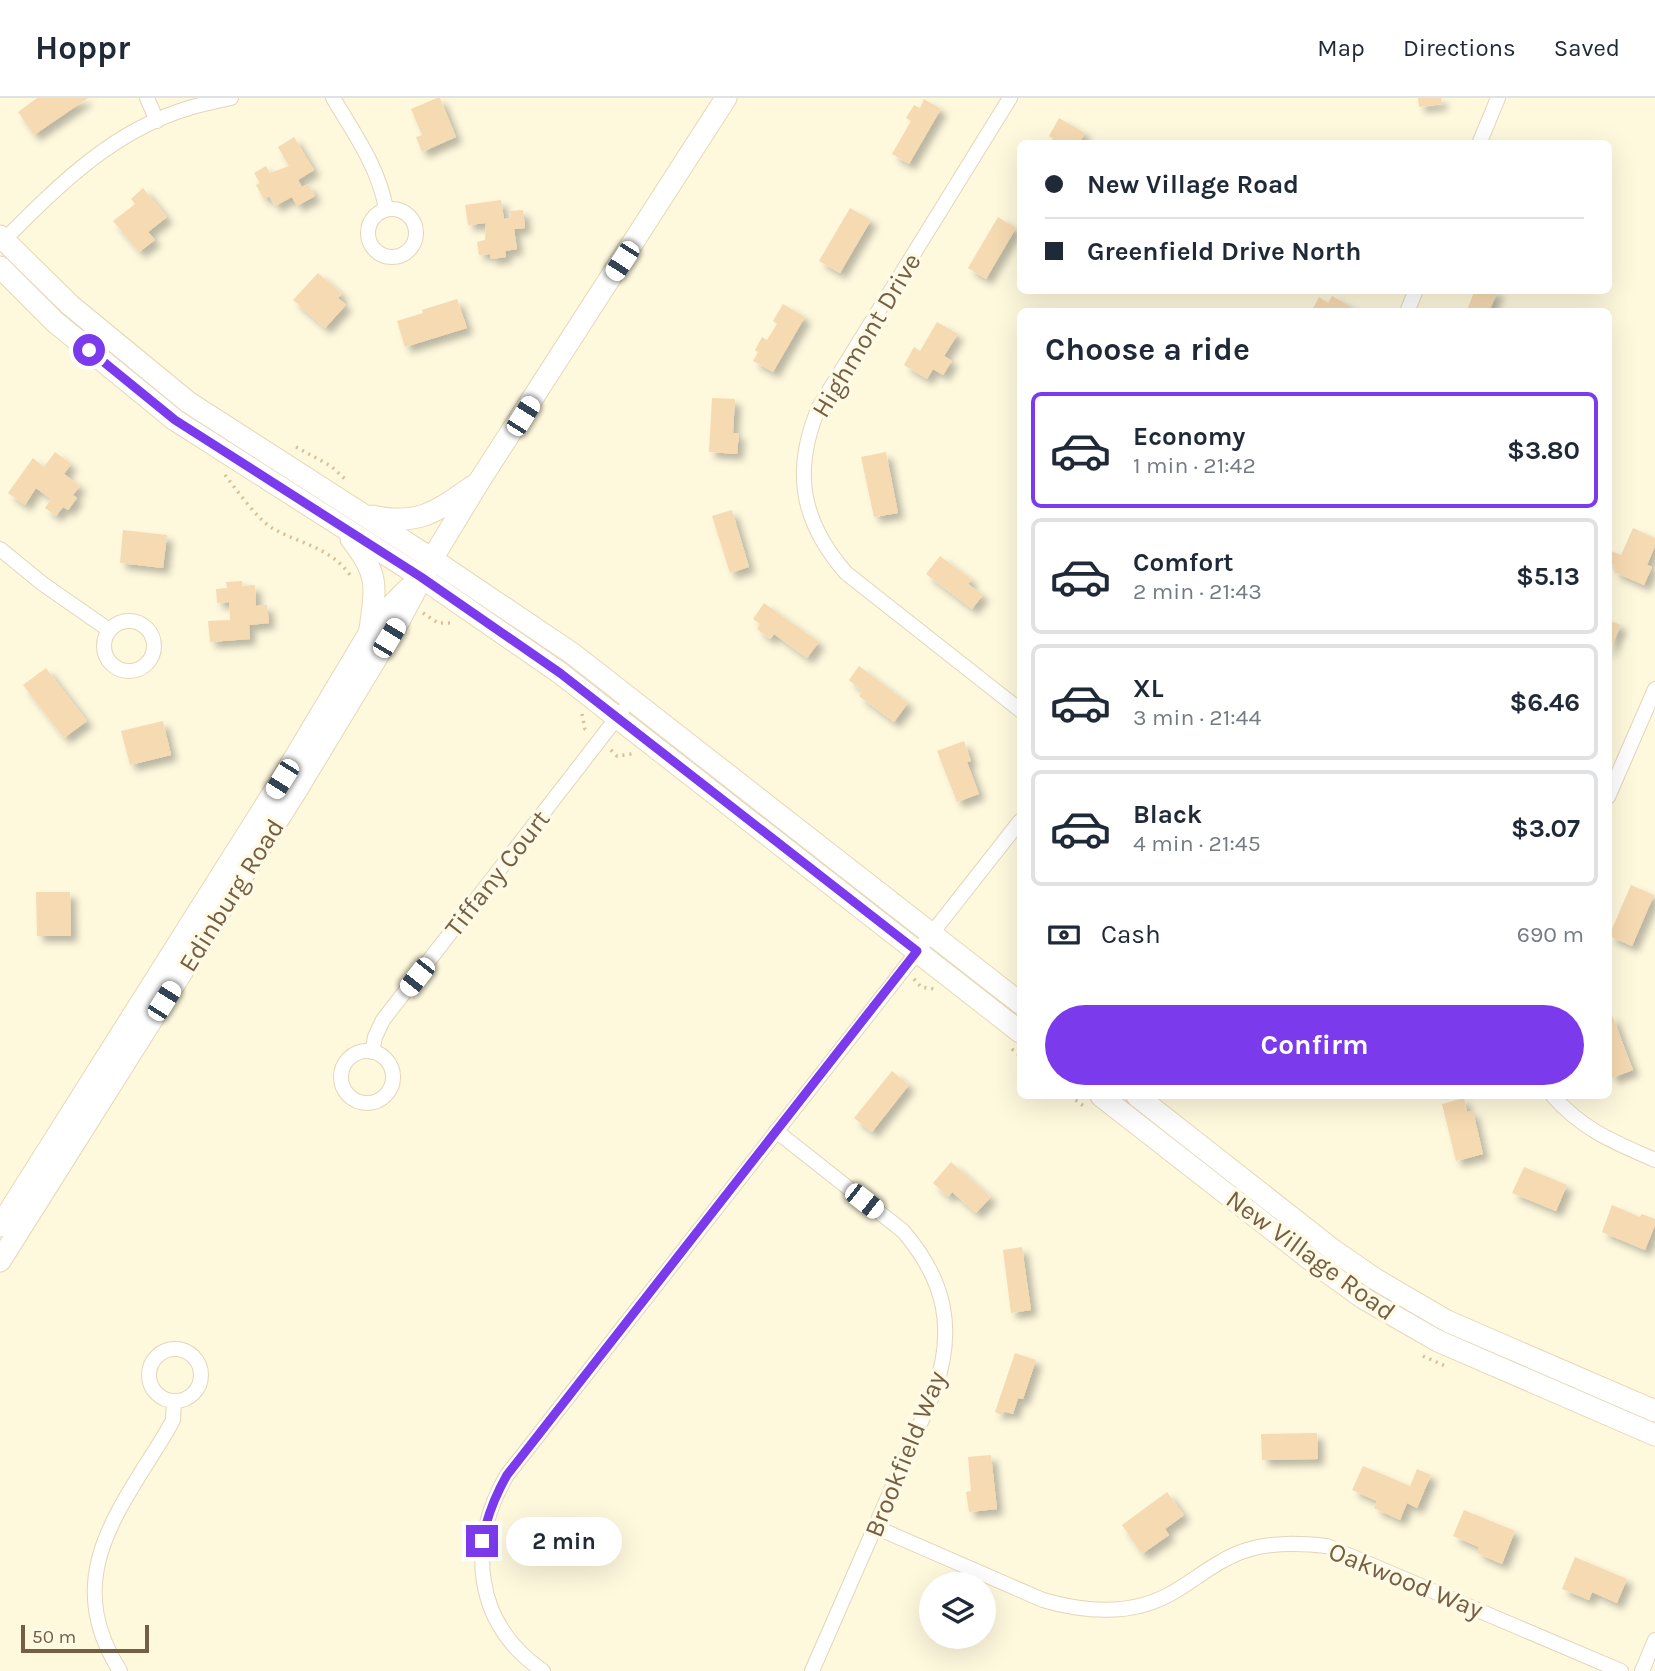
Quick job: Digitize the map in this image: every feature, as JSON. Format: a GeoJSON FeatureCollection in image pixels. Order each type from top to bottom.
{"type":"FeatureCollection","features":[{"type":"Feature","properties":{"kind":"main road","name":"Edinburg Road"},"geometry":{"type":"LineString","coordinates":[[0,1261],[298,788],[480,480],[726,98]]}},
{"type":"Feature","properties":{"kind":"main road"},"geometry":{"type":"LineString","coordinates":[[1,240],[70,305],[188,402],[356,510],[917,951],[1015,1040]]}},
{"type":"Feature","properties":{"kind":"main road"},"geometry":{"type":"LineString","coordinates":[[0,267],[64,330],[175,420],[341,526],[427,568],[573,654],[1017,1001]]}},
{"type":"Feature","properties":{"kind":"main road"},"geometry":{"type":"LineString","coordinates":[[356,510],[372,517],[397,521],[413,520],[450,502],[480,480]]}},
{"type":"Feature","properties":{"kind":"main road"},"geometry":{"type":"LineString","coordinates":[[341,526],[372,568],[374,587],[369,633]]}},
{"type":"Feature","properties":{"kind":"main road","name":"Edinburg Road"},"geometry":{"type":"LineString","coordinates":[[0,1226],[282,779],[369,633],[427,568]]}},
{"type":"Feature","properties":{"kind":"main road","name":"New Village Road"},"geometry":{"type":"LineString","coordinates":[[1105,1099],[1363,1298],[1438,1341],[1655,1435]]}},
{"type":"Feature","properties":{"kind":"main road","name":"New Village Road"},"geometry":{"type":"LineString","coordinates":[[1141,1099],[1333,1250],[1375,1279],[1447,1321],[1655,1411]]}},
{"type":"Feature","properties":{"kind":"street"},"geometry":{"type":"LineString","coordinates":[[147,98],[157,121]]}},
{"type":"Feature","properties":{"kind":"street"},"geometry":{"type":"LineString","coordinates":[[1,240],[63,181],[91,158],[127,135],[188,108],[231,98]]}},
{"type":"Feature","properties":{"kind":"street"},"geometry":{"type":"LineString","coordinates":[[333,98],[370,161],[384,196],[386,209]]}},
{"type":"Feature","properties":{"kind":"street","name":"Highmont Drive"},"geometry":{"type":"LineString","coordinates":[[1010,98],[819,407],[804,456],[803,482],[814,527],[828,552],[846,573],[1017,707]]}},
{"type":"Feature","properties":{"kind":"street"},"geometry":{"type":"LineString","coordinates":[[1481,140],[1498,98]]}},
{"type":"Feature","properties":{"kind":"street"},"geometry":{"type":"LineString","coordinates":[[0,549],[109,630]]}},
{"type":"Feature","properties":{"kind":"street"},"geometry":{"type":"LineString","coordinates":[[1612,788],[1655,689]]}},
{"type":"Feature","properties":{"kind":"street","name":"Tiffany Court"},"geometry":{"type":"LineString","coordinates":[[372,1052],[383,1020],[631,699]]}},
{"type":"Feature","properties":{"kind":"street"},"geometry":{"type":"LineString","coordinates":[[543,1671],[517,1649],[504,1632],[485,1589],[482,1541],[495,1496],[507,1475],[1017,825]]}},
{"type":"Feature","properties":{"kind":"street"},"geometry":{"type":"LineString","coordinates":[[1556,1099],[1587,1128],[1655,1160]]}},
{"type":"Feature","properties":{"kind":"street","name":"Brookfield Way"},"geometry":{"type":"LineString","coordinates":[[776,1131],[904,1231],[933,1272],[946,1320],[942,1369],[812,1671]]}},
{"type":"Feature","properties":{"kind":"street"},"geometry":{"type":"LineString","coordinates":[[120,1671],[101,1635],[95,1609],[97,1561],[109,1527],[173,1420],[174,1401]]}},
{"type":"Feature","properties":{"kind":"street","name":"Oakwood Way"},"geometry":{"type":"LineString","coordinates":[[875,1527],[1043,1600],[1069,1608],[1096,1611],[1126,1609],[1153,1602],[1175,1592],[1220,1562],[1246,1550],[1300,1543],[1327,1546],[1621,1671]]}},
{"type":"Feature","properties":{"kind":"street"},"geometry":{"type":"LineString","coordinates":[[1642,1671],[1655,1640]]}},
{"type":"Feature","properties":{"kind":"path"},"geometry":{"type":"LineString","coordinates":[[230,457],[224,473],[261,519],[271,527],[316,546],[332,556],[349,573],[355,587],[374,587]]}},
{"type":"Feature","properties":{"kind":"path"},"geometry":{"type":"LineString","coordinates":[[408,603],[438,623],[457,624]]}},
{"type":"Feature","properties":{"kind":"path"},"geometry":{"type":"LineString","coordinates":[[579,710],[584,717],[585,729],[617,756],[633,754]]}},
{"type":"Feature","properties":{"kind":"path"},"geometry":{"type":"LineString","coordinates":[[903,969],[921,987],[936,989]]}},
{"type":"Feature","properties":{"kind":"building"},"geometry":{"type":"Polygon","coordinates":[[[37,98],[88,98],[34,135],[18,112],[37,98]]]}},
{"type":"Feature","properties":{"kind":"building"},"geometry":{"type":"Polygon","coordinates":[[[440,98],[456,137],[422,152],[416,137],[422,135],[411,109],[440,98]]]}},
{"type":"Feature","properties":{"kind":"building"},"geometry":{"type":"Polygon","coordinates":[[[1418,98],[1441,98],[1442,104],[1419,107],[1418,98]]]}},
{"type":"Feature","properties":{"kind":"building"},"geometry":{"type":"Polygon","coordinates":[[[924,99],[941,109],[909,164],[892,154],[911,121],[906,118],[914,105],[920,108],[924,99]]]}},
{"type":"Feature","properties":{"kind":"building"},"geometry":{"type":"Polygon","coordinates":[[[1059,118],[1085,133],[1081,140],[1053,140],[1049,136],[1059,118]]]}},
{"type":"Feature","properties":{"kind":"building"},"geometry":{"type":"Polygon","coordinates":[[[294,137],[314,170],[298,180],[302,187],[308,184],[315,196],[297,206],[292,197],[275,206],[269,196],[264,199],[256,185],[260,183],[254,173],[266,166],[270,173],[289,166],[278,147],[294,137]]]}},
{"type":"Feature","properties":{"kind":"building"},"geometry":{"type":"Polygon","coordinates":[[[143,188],[167,217],[148,232],[155,240],[139,252],[113,221],[135,204],[131,199],[143,188]]]}},
{"type":"Feature","properties":{"kind":"building"},"geometry":{"type":"Polygon","coordinates":[[[501,200],[504,219],[511,218],[510,211],[523,210],[525,228],[514,229],[517,249],[505,251],[506,257],[491,259],[490,254],[479,255],[477,242],[485,240],[486,223],[468,225],[465,205],[501,200]]]}},
{"type":"Feature","properties":{"kind":"building"},"geometry":{"type":"Polygon","coordinates":[[[850,208],[871,220],[840,273],[819,261],[850,208]]]}},
{"type":"Feature","properties":{"kind":"building"},"geometry":{"type":"Polygon","coordinates":[[[998,217],[1016,228],[986,279],[968,268],[998,217]]]}},
{"type":"Feature","properties":{"kind":"building"},"geometry":{"type":"Polygon","coordinates":[[[318,273],[342,294],[338,298],[346,305],[325,328],[293,300],[318,273]]]}},
{"type":"Feature","properties":{"kind":"building"},"geometry":{"type":"Polygon","coordinates":[[[1473,294],[1496,294],[1491,308],[1468,308],[1473,294]]]}},
{"type":"Feature","properties":{"kind":"building"},"geometry":{"type":"Polygon","coordinates":[[[1332,296],[1350,306],[1313,308],[1319,297],[1328,303],[1332,296]]]}},
{"type":"Feature","properties":{"kind":"building"},"geometry":{"type":"Polygon","coordinates":[[[457,299],[467,328],[405,347],[397,321],[457,299]]]}},
{"type":"Feature","properties":{"kind":"building"},"geometry":{"type":"Polygon","coordinates":[[[783,304],[805,317],[773,372],[753,361],[762,337],[767,340],[777,324],[773,321],[783,304]]]}},
{"type":"Feature","properties":{"kind":"building"},"geometry":{"type":"Polygon","coordinates":[[[937,322],[958,334],[944,356],[952,361],[943,375],[933,369],[927,379],[904,365],[914,347],[920,351],[937,322]]]}},
{"type":"Feature","properties":{"kind":"building"},"geometry":{"type":"Polygon","coordinates":[[[712,398],[735,399],[733,433],[739,433],[737,454],[709,452],[712,398]]]}},
{"type":"Feature","properties":{"kind":"building"},"geometry":{"type":"Polygon","coordinates":[[[55,452],[71,464],[64,474],[80,486],[73,495],[77,498],[68,510],[63,507],[56,516],[45,508],[51,499],[36,488],[25,505],[8,493],[33,458],[44,467],[55,452]]]}},
{"type":"Feature","properties":{"kind":"building"},"geometry":{"type":"Polygon","coordinates":[[[886,452],[898,513],[874,517],[861,457],[886,452]]]}},
{"type":"Feature","properties":{"kind":"building"},"geometry":{"type":"Polygon","coordinates":[[[732,510],[749,567],[730,573],[712,516],[732,510]]]}},
{"type":"Feature","properties":{"kind":"building"},"geometry":{"type":"Polygon","coordinates":[[[1633,528],[1655,538],[1655,546],[1647,565],[1652,567],[1644,585],[1614,572],[1616,566],[1612,564],[1612,551],[1621,555],[1633,528]]]}},
{"type":"Feature","properties":{"kind":"building"},"geometry":{"type":"Polygon","coordinates":[[[123,530],[167,535],[163,568],[120,563],[123,530]]]}},
{"type":"Feature","properties":{"kind":"building"},"geometry":{"type":"Polygon","coordinates":[[[940,556],[972,580],[968,584],[983,595],[972,609],[926,574],[940,556]]]}},
{"type":"Feature","properties":{"kind":"building"},"geometry":{"type":"Polygon","coordinates":[[[242,581],[242,586],[255,585],[256,606],[267,605],[269,623],[249,625],[250,639],[210,642],[208,621],[230,620],[229,602],[217,603],[216,589],[227,588],[226,582],[242,581]]]}},
{"type":"Feature","properties":{"kind":"building"},"geometry":{"type":"Polygon","coordinates":[[[764,603],[819,642],[807,658],[774,634],[770,639],[757,629],[760,624],[753,619],[764,603]]]}},
{"type":"Feature","properties":{"kind":"building"},"geometry":{"type":"Polygon","coordinates":[[[1612,622],[1621,625],[1612,645],[1612,622]]]}},
{"type":"Feature","properties":{"kind":"building"},"geometry":{"type":"Polygon","coordinates":[[[859,666],[908,703],[894,722],[859,696],[862,691],[849,680],[859,666]]]}},
{"type":"Feature","properties":{"kind":"building"},"geometry":{"type":"Polygon","coordinates":[[[46,668],[87,721],[64,738],[23,685],[46,668]]]}},
{"type":"Feature","properties":{"kind":"building"},"geometry":{"type":"Polygon","coordinates":[[[163,721],[171,755],[130,765],[121,731],[163,721]]]}},
{"type":"Feature","properties":{"kind":"building"},"geometry":{"type":"Polygon","coordinates":[[[964,741],[971,761],[967,762],[979,794],[957,802],[937,751],[964,741]]]}},
{"type":"Feature","properties":{"kind":"building"},"geometry":{"type":"Polygon","coordinates":[[[1631,885],[1654,895],[1632,946],[1612,937],[1612,929],[1631,885]]]}},
{"type":"Feature","properties":{"kind":"building"},"geometry":{"type":"Polygon","coordinates":[[[36,892],[70,892],[71,936],[37,936],[36,892]]]}},
{"type":"Feature","properties":{"kind":"building"},"geometry":{"type":"Polygon","coordinates":[[[1612,1015],[1633,1070],[1612,1078],[1612,1015]]]}},
{"type":"Feature","properties":{"kind":"building"},"geometry":{"type":"Polygon","coordinates":[[[892,1071],[909,1085],[872,1132],[854,1118],[892,1071]]]}},
{"type":"Feature","properties":{"kind":"building"},"geometry":{"type":"Polygon","coordinates":[[[1464,1099],[1467,1112],[1473,1111],[1483,1154],[1456,1161],[1442,1104],[1464,1099]]]}},
{"type":"Feature","properties":{"kind":"building"},"geometry":{"type":"Polygon","coordinates":[[[951,1162],[991,1197],[976,1213],[952,1192],[948,1197],[933,1183],[951,1162]]]}},
{"type":"Feature","properties":{"kind":"building"},"geometry":{"type":"Polygon","coordinates":[[[1524,1167],[1567,1185],[1556,1211],[1512,1193],[1524,1167]]]}},
{"type":"Feature","properties":{"kind":"building"},"geometry":{"type":"Polygon","coordinates":[[[1612,1205],[1640,1217],[1642,1214],[1655,1219],[1645,1250],[1602,1232],[1612,1205]]]}},
{"type":"Feature","properties":{"kind":"building"},"geometry":{"type":"Polygon","coordinates":[[[1022,1247],[1031,1310],[1011,1313],[1003,1250],[1022,1247]]]}},
{"type":"Feature","properties":{"kind":"building"},"geometry":{"type":"Polygon","coordinates":[[[1015,1353],[1036,1360],[1023,1399],[1018,1398],[1013,1414],[1003,1411],[1001,1415],[995,1412],[1015,1353]]]}},
{"type":"Feature","properties":{"kind":"building"},"geometry":{"type":"Polygon","coordinates":[[[1317,1433],[1318,1459],[1262,1460],[1261,1434],[1317,1433]]]}},
{"type":"Feature","properties":{"kind":"building"},"geometry":{"type":"Polygon","coordinates":[[[991,1455],[997,1509],[969,1512],[966,1492],[971,1491],[968,1457],[991,1455]]]}},
{"type":"Feature","properties":{"kind":"building"},"geometry":{"type":"Polygon","coordinates":[[[1363,1466],[1410,1486],[1417,1469],[1431,1475],[1417,1508],[1407,1503],[1400,1520],[1374,1508],[1377,1501],[1352,1490],[1363,1466]]]}},
{"type":"Feature","properties":{"kind":"building"},"geometry":{"type":"Polygon","coordinates":[[[1167,1492],[1184,1515],[1165,1529],[1169,1535],[1142,1554],[1122,1525],[1167,1492]]]}},
{"type":"Feature","properties":{"kind":"building"},"geometry":{"type":"Polygon","coordinates":[[[1464,1510],[1515,1531],[1502,1564],[1477,1553],[1479,1547],[1453,1536],[1464,1510]]]}},
{"type":"Feature","properties":{"kind":"building"},"geometry":{"type":"Polygon","coordinates":[[[1575,1557],[1627,1579],[1617,1603],[1592,1592],[1589,1600],[1562,1589],[1575,1557]]]}},
{"type":"Feature","properties":{"kind":"route"},"geometry":{"type":"LineString","coordinates":[[89,350],[175,420],[421,577],[560,673],[917,951],[507,1475],[487,1517],[482,1541]]}}]}
